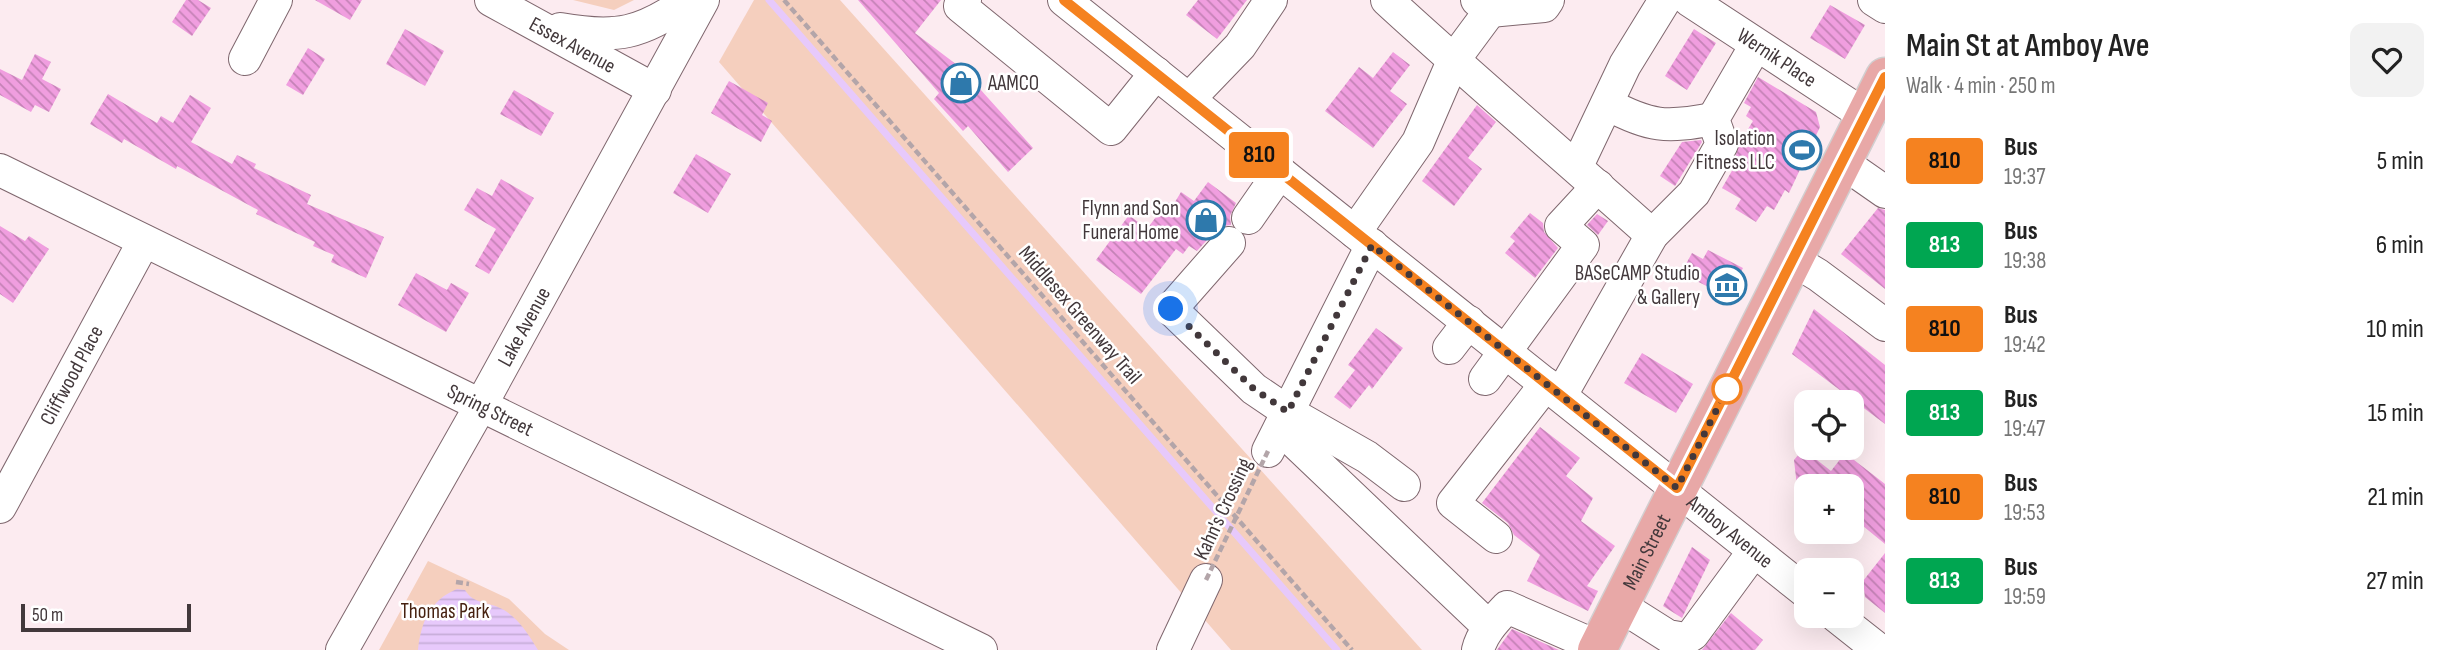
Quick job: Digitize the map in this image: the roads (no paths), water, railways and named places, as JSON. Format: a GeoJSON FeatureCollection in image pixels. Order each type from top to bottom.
{"type":"FeatureCollection","features":[{"type":"Feature","properties":{"kind":"main road","name":"Main Street"},"geometry":{"type":"LineString","coordinates":[[1597,649],[1885,77]]}},
{"type":"Feature","properties":{"kind":"street"},"geometry":{"type":"LineString","coordinates":[[245,59],[276,0]]}},
{"type":"Feature","properties":{"kind":"street","name":"Essex Avenue"},"geometry":{"type":"LineString","coordinates":[[491,0],[655,90]]}},
{"type":"Feature","properties":{"kind":"street"},"geometry":{"type":"LineString","coordinates":[[538,26],[587,34],[613,35],[637,30],[666,17],[689,0]]}},
{"type":"Feature","properties":{"kind":"street","name":"Lake Avenue"},"geometry":{"type":"LineString","coordinates":[[342,650],[481,405],[703,0]]}},
{"type":"Feature","properties":{"kind":"street"},"geometry":{"type":"LineString","coordinates":[[965,0],[960,6],[1111,129],[1156,73]]}},
{"type":"Feature","properties":{"kind":"street"},"geometry":{"type":"LineString","coordinates":[[1189,99],[1240,46],[1271,0]]}},
{"type":"Feature","properties":{"kind":"street"},"geometry":{"type":"LineString","coordinates":[[1387,0],[1652,235]]}},
{"type":"Feature","properties":{"kind":"street"},"geometry":{"type":"LineString","coordinates":[[1278,430],[1364,238],[1418,142],[1453,61],[1483,6],[1544,6],[1548,0]]}},
{"type":"Feature","properties":{"kind":"street"},"geometry":{"type":"LineString","coordinates":[[1485,379],[1583,245],[1561,226],[1587,176],[1607,104],[1625,65],[1665,0]]}},
{"type":"Feature","properties":{"kind":"street","name":"Wernik Place"},"geometry":{"type":"LineString","coordinates":[[1689,0],[1866,116]]}},
{"type":"Feature","properties":{"kind":"street"},"geometry":{"type":"LineString","coordinates":[[1874,0],[1885,7]]}},
{"type":"Feature","properties":{"kind":"street","name":"Amboy Avenue"},"geometry":{"type":"LineString","coordinates":[[1077,4],[1156,73],[1794,583]]}},
{"type":"Feature","properties":{"kind":"street"},"geometry":{"type":"LineString","coordinates":[[1713,120],[1756,45]]}},
{"type":"Feature","properties":{"kind":"street"},"geometry":{"type":"LineString","coordinates":[[1607,104],[1654,125],[1674,126],[1713,120]]}},
{"type":"Feature","properties":{"kind":"street"},"geometry":{"type":"LineString","coordinates":[[1496,537],[1453,503],[1554,390],[1652,235],[1694,193],[1722,144],[1713,120]]}},
{"type":"Feature","properties":{"kind":"street"},"geometry":{"type":"LineString","coordinates":[[1842,162],[1885,192]]}},
{"type":"Feature","properties":{"kind":"street","name":"Spring Street"},"geometry":{"type":"LineString","coordinates":[[0,170],[981,650]]}},
{"type":"Feature","properties":{"kind":"street"},"geometry":{"type":"LineString","coordinates":[[1248,218],[1280,172]]}},
{"type":"Feature","properties":{"kind":"street","name":"Cliffwood Place"},"geometry":{"type":"LineString","coordinates":[[0,507],[144,241]]}},
{"type":"Feature","properties":{"kind":"street"},"geometry":{"type":"LineString","coordinates":[[1229,243],[1171,309],[1254,389],[1278,430],[1483,638],[1507,607],[1597,649]]}},
{"type":"Feature","properties":{"kind":"street"},"geometry":{"type":"LineString","coordinates":[[1793,260],[1818,275],[1885,325]]}},
{"type":"Feature","properties":{"kind":"street"},"geometry":{"type":"LineString","coordinates":[[1449,348],[1469,322]]}},
{"type":"Feature","properties":{"kind":"street"},"geometry":{"type":"LineString","coordinates":[[1278,430],[1367,457],[1404,485]]}},
{"type":"Feature","properties":{"kind":"street"},"geometry":{"type":"LineString","coordinates":[[1619,605],[1668,636],[1685,639],[1693,634],[1754,551]]}},
{"type":"Feature","properties":{"kind":"street"},"geometry":{"type":"LineString","coordinates":[[1173,650],[1206,580]]}},
{"type":"Feature","properties":{"kind":"street"},"geometry":{"type":"LineString","coordinates":[[1851,628],[1879,650]]}},
{"type":"Feature","properties":{"kind":"waterway"},"geometry":{"type":"LineString","coordinates":[[769,0],[1337,650]]}},
{"type":"Feature","properties":{"kind":"place","name":"AAMCO"},"geometry":{"type":"Point","coordinates":[961,83]}},
{"type":"Feature","properties":{"kind":"place","name":"Isolation Fitness LLC"},"geometry":{"type":"Point","coordinates":[1802,150]}},
{"type":"Feature","properties":{"kind":"place","name":"Flynn and Son Funeral Home"},"geometry":{"type":"Point","coordinates":[1206,220]}},
{"type":"Feature","properties":{"kind":"place","name":"BASeCAMP Studio & Gallery"},"geometry":{"type":"Point","coordinates":[1727,285]}},
{"type":"Feature","properties":{"kind":"park label","name":"Thomas Park"},"geometry":{"type":"Point","coordinates":[445,611]}}]}
